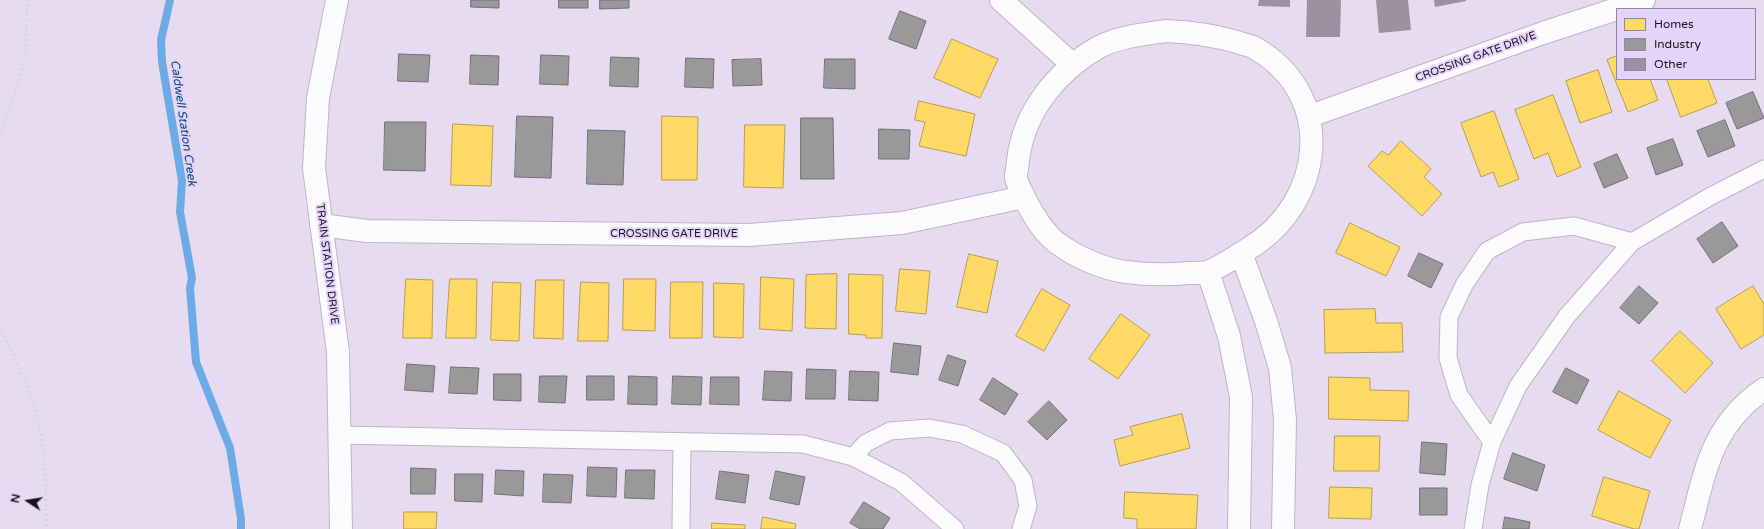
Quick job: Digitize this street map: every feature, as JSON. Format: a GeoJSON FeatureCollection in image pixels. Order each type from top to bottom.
{"type":"FeatureCollection","features":[{"type":"Feature","properties":{"kind":"street","name":"TRAIN STATION DRIVE"},"geometry":{"type":"LineString","coordinates":[[337,0],[318,98],[314,168],[338,352],[341,529]]}},
{"type":"Feature","properties":{"kind":"street"},"geometry":{"type":"LineString","coordinates":[[1001,0],[1073,65]]}},
{"type":"Feature","properties":{"kind":"street","name":"CROSSING GATE DRIVE"},"geometry":{"type":"LineString","coordinates":[[1620,8],[1644,0]]}},
{"type":"Feature","properties":{"kind":"street","name":"CROSSING GATE DRIVE"},"geometry":{"type":"LineString","coordinates":[[1310,116],[1543,33],[1616,9]]}},
{"type":"Feature","properties":{"kind":"street"},"geometry":{"type":"LineString","coordinates":[[1166,31],[1195,32],[1223,38],[1252,47],[1278,65],[1295,84],[1310,116],[1313,141],[1309,169],[1297,198],[1280,222],[1263,240],[1208,272],[1166,275],[1125,272],[1094,263],[1058,244],[1034,216],[1016,178],[1022,139],[1032,112],[1048,89],[1073,65],[1101,46],[1135,36],[1166,31]]}},
{"type":"Feature","properties":{"kind":"street","name":"CROSSING GATE DRIVE"},"geometry":{"type":"LineString","coordinates":[[321,225],[367,231],[749,235],[902,223],[1024,197]]}},
{"type":"Feature","properties":{"kind":"street"},"geometry":{"type":"LineString","coordinates":[[1241,253],[1266,321],[1280,368],[1285,420],[1283,529]]}},
{"type":"Feature","properties":{"kind":"street"},"geometry":{"type":"LineString","coordinates":[[1208,272],[1229,336],[1241,397],[1239,529]]}},
{"type":"Feature","properties":{"kind":"street"},"geometry":{"type":"LineString","coordinates":[[1690,529],[1706,466],[1717,439],[1737,410],[1764,389]]}},
{"type":"Feature","properties":{"kind":"lane"},"geometry":{"type":"LineString","coordinates":[[1473,529],[1480,485],[1492,442],[1518,386],[1563,322],[1632,242],[1710,196],[1764,169]]}},
{"type":"Feature","properties":{"kind":"lane"},"geometry":{"type":"LineString","coordinates":[[1492,442],[1459,395],[1448,358],[1450,317],[1464,285],[1487,251],[1523,232],[1574,226],[1632,242]]}},
{"type":"Feature","properties":{"kind":"lane"},"geometry":{"type":"LineString","coordinates":[[853,457],[866,443],[890,431],[929,428],[962,434],[1003,453],[1023,480],[1028,506],[1021,529]]}},
{"type":"Feature","properties":{"kind":"lane"},"geometry":{"type":"LineString","coordinates":[[340,435],[803,444],[853,457],[901,482],[955,529]]}},
{"type":"Feature","properties":{"kind":"lane"},"geometry":{"type":"LineString","coordinates":[[681,529],[682,442]]}},
{"type":"Feature","properties":{"kind":"path"},"geometry":{"type":"LineString","coordinates":[[0,137],[22,71],[26,49],[27,0]]}},
{"type":"Feature","properties":{"kind":"path"},"geometry":{"type":"LineString","coordinates":[[0,327],[29,389],[40,426],[44,466],[47,529]]}},
{"type":"Feature","properties":{"kind":"building: Homes"},"geometry":{"type":"Polygon","coordinates":[[[952,39],[998,59],[980,98],[934,78],[952,39]]]}},
{"type":"Feature","properties":{"kind":"building: Homes"},"geometry":{"type":"Polygon","coordinates":[[[1616,56],[1616,80],[1650,80],[1658,100],[1628,112],[1607,60],[1616,56]]]}},
{"type":"Feature","properties":{"kind":"building: Homes"},"geometry":{"type":"Polygon","coordinates":[[[1598,70],[1612,112],[1580,123],[1566,81],[1598,70]]]}},
{"type":"Feature","properties":{"kind":"building: Homes"},"geometry":{"type":"Polygon","coordinates":[[[1667,80],[1708,80],[1717,103],[1681,117],[1667,80]]]}},
{"type":"Feature","properties":{"kind":"building: Homes"},"geometry":{"type":"Polygon","coordinates":[[[1553,95],[1581,167],[1557,177],[1548,153],[1534,159],[1515,110],[1553,95]]]}},
{"type":"Feature","properties":{"kind":"building: Homes"},"geometry":{"type":"Polygon","coordinates":[[[919,101],[975,114],[966,156],[919,146],[925,122],[915,120],[919,101]]]}},
{"type":"Feature","properties":{"kind":"building: Homes"},"geometry":{"type":"Polygon","coordinates":[[[1494,111],[1519,179],[1499,187],[1493,172],[1481,177],[1461,123],[1494,111]]]}},
{"type":"Feature","properties":{"kind":"building: Homes"},"geometry":{"type":"Polygon","coordinates":[[[662,116],[698,117],[697,180],[662,180],[662,116]]]}},
{"type":"Feature","properties":{"kind":"building: Homes"},"geometry":{"type":"Polygon","coordinates":[[[453,124],[493,126],[491,186],[451,185],[453,124]]]}},
{"type":"Feature","properties":{"kind":"building: Homes"},"geometry":{"type":"Polygon","coordinates":[[[745,125],[785,125],[783,188],[744,187],[745,125]]]}},
{"type":"Feature","properties":{"kind":"building: Homes"},"geometry":{"type":"Polygon","coordinates":[[[1401,141],[1431,169],[1424,177],[1442,194],[1422,216],[1368,166],[1382,151],[1388,155],[1401,141]]]}},
{"type":"Feature","properties":{"kind":"building: Homes"},"geometry":{"type":"Polygon","coordinates":[[[1350,223],[1400,247],[1386,276],[1336,253],[1350,223]]]}},
{"type":"Feature","properties":{"kind":"building: Homes"},"geometry":{"type":"Polygon","coordinates":[[[969,254],[998,261],[987,313],[957,307],[969,254]]]}},
{"type":"Feature","properties":{"kind":"building: Homes"},"geometry":{"type":"Polygon","coordinates":[[[900,269],[930,271],[926,314],[896,311],[900,269]]]}},
{"type":"Feature","properties":{"kind":"building: Homes"},"geometry":{"type":"Polygon","coordinates":[[[837,274],[836,329],[805,328],[806,275],[837,274]]]}},
{"type":"Feature","properties":{"kind":"building: Homes"},"geometry":{"type":"Polygon","coordinates":[[[849,274],[883,275],[882,338],[866,338],[866,335],[849,334],[849,274]]]}},
{"type":"Feature","properties":{"kind":"building: Homes"},"geometry":{"type":"Polygon","coordinates":[[[761,277],[794,279],[792,331],[760,329],[761,277]]]}},
{"type":"Feature","properties":{"kind":"building: Homes"},"geometry":{"type":"Polygon","coordinates":[[[406,279],[433,280],[432,338],[403,338],[406,279]]]}},
{"type":"Feature","properties":{"kind":"building: Homes"},"geometry":{"type":"Polygon","coordinates":[[[450,279],[477,279],[476,338],[446,338],[450,279]]]}},
{"type":"Feature","properties":{"kind":"building: Homes"},"geometry":{"type":"Polygon","coordinates":[[[624,279],[656,279],[655,331],[623,330],[624,279]]]}},
{"type":"Feature","properties":{"kind":"building: Homes"},"geometry":{"type":"Polygon","coordinates":[[[536,280],[564,280],[563,339],[534,338],[536,280]]]}},
{"type":"Feature","properties":{"kind":"building: Homes"},"geometry":{"type":"Polygon","coordinates":[[[493,282],[521,283],[519,341],[491,340],[493,282]]]}},
{"type":"Feature","properties":{"kind":"building: Homes"},"geometry":{"type":"Polygon","coordinates":[[[581,282],[609,283],[608,341],[578,341],[581,282]]]}},
{"type":"Feature","properties":{"kind":"building: Homes"},"geometry":{"type":"Polygon","coordinates":[[[671,282],[703,282],[702,338],[670,338],[671,282]]]}},
{"type":"Feature","properties":{"kind":"building: Homes"},"geometry":{"type":"Polygon","coordinates":[[[714,283],[744,284],[743,338],[714,337],[714,283]]]}},
{"type":"Feature","properties":{"kind":"building: Homes"},"geometry":{"type":"Polygon","coordinates":[[[1753,286],[1764,304],[1764,335],[1741,349],[1716,309],[1753,286]]]}},
{"type":"Feature","properties":{"kind":"building: Homes"},"geometry":{"type":"Polygon","coordinates":[[[1042,289],[1070,305],[1044,351],[1016,336],[1042,289]]]}},
{"type":"Feature","properties":{"kind":"building: Homes"},"geometry":{"type":"Polygon","coordinates":[[[1375,309],[1376,323],[1402,323],[1403,352],[1325,353],[1324,310],[1375,309]]]}},
{"type":"Feature","properties":{"kind":"building: Homes"},"geometry":{"type":"Polygon","coordinates":[[[1121,314],[1150,335],[1118,379],[1089,359],[1121,314]]]}},
{"type":"Feature","properties":{"kind":"building: Homes"},"geometry":{"type":"Polygon","coordinates":[[[1680,331],[1713,363],[1685,393],[1652,361],[1680,331]]]}},
{"type":"Feature","properties":{"kind":"building: Homes"},"geometry":{"type":"Polygon","coordinates":[[[1329,377],[1370,378],[1370,390],[1409,391],[1408,421],[1329,419],[1329,377]]]}},
{"type":"Feature","properties":{"kind":"building: Homes"},"geometry":{"type":"Polygon","coordinates":[[[1619,391],[1671,420],[1650,458],[1598,430],[1619,391]]]}},
{"type":"Feature","properties":{"kind":"building: Homes"},"geometry":{"type":"Polygon","coordinates":[[[1182,414],[1190,448],[1120,466],[1114,440],[1133,435],[1130,427],[1182,414]]]}},
{"type":"Feature","properties":{"kind":"building: Homes"},"geometry":{"type":"Polygon","coordinates":[[[1335,436],[1380,436],[1379,471],[1334,471],[1335,436]]]}},
{"type":"Feature","properties":{"kind":"building: Homes"},"geometry":{"type":"Polygon","coordinates":[[[1604,477],[1650,491],[1639,529],[1634,529],[1592,516],[1604,477]]]}},
{"type":"Feature","properties":{"kind":"building: Homes"},"geometry":{"type":"Polygon","coordinates":[[[1330,487],[1372,488],[1371,519],[1329,518],[1330,487]]]}},
{"type":"Feature","properties":{"kind":"building: Homes"},"geometry":{"type":"Polygon","coordinates":[[[1125,492],[1198,495],[1196,529],[1137,529],[1137,519],[1124,518],[1125,492]]]}},
{"type":"Feature","properties":{"kind":"building: Homes"},"geometry":{"type":"Polygon","coordinates":[[[404,512],[437,512],[436,529],[404,529],[404,512]]]}},
{"type":"Feature","properties":{"kind":"building: Homes"},"geometry":{"type":"Polygon","coordinates":[[[763,517],[796,524],[795,529],[761,529],[763,517]]]}},
{"type":"Feature","properties":{"kind":"building: Homes"},"geometry":{"type":"Polygon","coordinates":[[[712,523],[745,525],[745,529],[712,529],[712,523]]]}},
{"type":"Feature","properties":{"kind":"building: Industry"},"geometry":{"type":"Polygon","coordinates":[[[471,0],[499,0],[499,8],[471,7],[471,0]]]}},
{"type":"Feature","properties":{"kind":"building: Industry"},"geometry":{"type":"Polygon","coordinates":[[[559,0],[588,0],[588,8],[559,8],[559,0]]]}},
{"type":"Feature","properties":{"kind":"building: Industry"},"geometry":{"type":"Polygon","coordinates":[[[600,0],[629,0],[629,8],[600,9],[600,0]]]}},
{"type":"Feature","properties":{"kind":"building: Industry"},"geometry":{"type":"Polygon","coordinates":[[[900,11],[926,21],[916,49],[889,39],[900,11]]]}},
{"type":"Feature","properties":{"kind":"building: Industry"},"geometry":{"type":"Polygon","coordinates":[[[399,54],[430,55],[428,82],[398,81],[399,54]]]}},
{"type":"Feature","properties":{"kind":"building: Industry"},"geometry":{"type":"Polygon","coordinates":[[[471,55],[499,56],[498,85],[470,84],[471,55]]]}},
{"type":"Feature","properties":{"kind":"building: Industry"},"geometry":{"type":"Polygon","coordinates":[[[541,55],[569,56],[568,85],[540,84],[541,55]]]}},
{"type":"Feature","properties":{"kind":"building: Industry"},"geometry":{"type":"Polygon","coordinates":[[[611,57],[639,58],[638,87],[610,86],[611,57]]]}},
{"type":"Feature","properties":{"kind":"building: Industry"},"geometry":{"type":"Polygon","coordinates":[[[686,58],[714,59],[713,88],[685,87],[686,58]]]}},
{"type":"Feature","properties":{"kind":"building: Industry"},"geometry":{"type":"Polygon","coordinates":[[[761,59],[762,85],[733,86],[732,60],[761,59]]]}},
{"type":"Feature","properties":{"kind":"building: Industry"},"geometry":{"type":"Polygon","coordinates":[[[825,59],[855,59],[855,89],[824,88],[825,59]]]}},
{"type":"Feature","properties":{"kind":"building: Industry"},"geometry":{"type":"Polygon","coordinates":[[[1753,92],[1764,118],[1737,129],[1726,103],[1753,92]]]}},
{"type":"Feature","properties":{"kind":"building: Industry"},"geometry":{"type":"Polygon","coordinates":[[[517,116],[553,117],[551,178],[515,177],[517,116]]]}},
{"type":"Feature","properties":{"kind":"building: Industry"},"geometry":{"type":"Polygon","coordinates":[[[801,118],[833,118],[834,179],[801,179],[801,118]]]}},
{"type":"Feature","properties":{"kind":"building: Industry"},"geometry":{"type":"Polygon","coordinates":[[[1725,120],[1735,146],[1708,157],[1697,131],[1725,120]]]}},
{"type":"Feature","properties":{"kind":"building: Industry"},"geometry":{"type":"Polygon","coordinates":[[[385,122],[426,122],[425,171],[384,170],[385,122]]]}},
{"type":"Feature","properties":{"kind":"building: Industry"},"geometry":{"type":"Polygon","coordinates":[[[879,129],[910,130],[909,159],[879,159],[879,129]]]}},
{"type":"Feature","properties":{"kind":"building: Industry"},"geometry":{"type":"Polygon","coordinates":[[[588,130],[625,131],[623,185],[587,184],[588,130]]]}},
{"type":"Feature","properties":{"kind":"building: Industry"},"geometry":{"type":"Polygon","coordinates":[[[1673,139],[1683,165],[1656,175],[1647,148],[1673,139]]]}},
{"type":"Feature","properties":{"kind":"building: Industry"},"geometry":{"type":"Polygon","coordinates":[[[1617,154],[1628,178],[1604,188],[1594,164],[1617,154]]]}},
{"type":"Feature","properties":{"kind":"building: Industry"},"geometry":{"type":"Polygon","coordinates":[[[1722,222],[1738,246],[1713,263],[1697,239],[1722,222]]]}},
{"type":"Feature","properties":{"kind":"building: Industry"},"geometry":{"type":"Polygon","coordinates":[[[1419,253],[1443,264],[1431,288],[1408,276],[1419,253]]]}},
{"type":"Feature","properties":{"kind":"building: Industry"},"geometry":{"type":"Polygon","coordinates":[[[1639,286],[1658,303],[1639,324],[1620,308],[1639,286]]]}},
{"type":"Feature","properties":{"kind":"building: Industry"},"geometry":{"type":"Polygon","coordinates":[[[894,343],[921,346],[918,375],[891,372],[894,343]]]}},
{"type":"Feature","properties":{"kind":"building: Industry"},"geometry":{"type":"Polygon","coordinates":[[[948,355],[966,361],[958,386],[939,380],[948,355]]]}},
{"type":"Feature","properties":{"kind":"building: Industry"},"geometry":{"type":"Polygon","coordinates":[[[407,364],[435,366],[433,392],[405,390],[407,364]]]}},
{"type":"Feature","properties":{"kind":"building: Industry"},"geometry":{"type":"Polygon","coordinates":[[[451,367],[479,368],[477,394],[449,393],[451,367]]]}},
{"type":"Feature","properties":{"kind":"building: Industry"},"geometry":{"type":"Polygon","coordinates":[[[1566,368],[1589,380],[1577,404],[1553,392],[1566,368]]]}},
{"type":"Feature","properties":{"kind":"building: Industry"},"geometry":{"type":"Polygon","coordinates":[[[807,369],[836,370],[835,399],[806,399],[807,369]]]}},
{"type":"Feature","properties":{"kind":"building: Industry"},"geometry":{"type":"Polygon","coordinates":[[[765,371],[792,372],[791,401],[763,400],[765,371]]]}},
{"type":"Feature","properties":{"kind":"building: Industry"},"geometry":{"type":"Polygon","coordinates":[[[850,371],[879,372],[878,401],[849,400],[850,371]]]}},
{"type":"Feature","properties":{"kind":"building: Industry"},"geometry":{"type":"Polygon","coordinates":[[[494,374],[521,374],[521,401],[494,400],[494,374]]]}},
{"type":"Feature","properties":{"kind":"building: Industry"},"geometry":{"type":"Polygon","coordinates":[[[540,376],[567,376],[565,403],[539,402],[540,376]]]}},
{"type":"Feature","properties":{"kind":"building: Industry"},"geometry":{"type":"Polygon","coordinates":[[[587,376],[614,376],[614,400],[587,400],[587,376]]]}},
{"type":"Feature","properties":{"kind":"building: Industry"},"geometry":{"type":"Polygon","coordinates":[[[629,376],[657,377],[657,405],[628,404],[629,376]]]}},
{"type":"Feature","properties":{"kind":"building: Industry"},"geometry":{"type":"Polygon","coordinates":[[[673,376],[702,377],[701,405],[672,404],[673,376]]]}},
{"type":"Feature","properties":{"kind":"building: Industry"},"geometry":{"type":"Polygon","coordinates":[[[711,377],[739,377],[739,405],[710,404],[711,377]]]}},
{"type":"Feature","properties":{"kind":"building: Industry"},"geometry":{"type":"Polygon","coordinates":[[[993,378],[1018,394],[1005,415],[980,400],[993,378]]]}},
{"type":"Feature","properties":{"kind":"building: Industry"},"geometry":{"type":"Polygon","coordinates":[[[1049,401],[1067,420],[1047,440],[1028,422],[1049,401]]]}},
{"type":"Feature","properties":{"kind":"building: Industry"},"geometry":{"type":"Polygon","coordinates":[[[1422,442],[1447,444],[1445,475],[1420,473],[1422,442]]]}},
{"type":"Feature","properties":{"kind":"building: Industry"},"geometry":{"type":"Polygon","coordinates":[[[1513,453],[1545,465],[1537,491],[1504,479],[1513,453]]]}},
{"type":"Feature","properties":{"kind":"building: Industry"},"geometry":{"type":"Polygon","coordinates":[[[588,467],[617,468],[616,497],[587,496],[588,467]]]}},
{"type":"Feature","properties":{"kind":"building: Industry"},"geometry":{"type":"Polygon","coordinates":[[[411,468],[436,469],[435,494],[411,494],[411,468]]]}},
{"type":"Feature","properties":{"kind":"building: Industry"},"geometry":{"type":"Polygon","coordinates":[[[496,470],[524,471],[523,496],[495,494],[496,470]]]}},
{"type":"Feature","properties":{"kind":"building: Industry"},"geometry":{"type":"Polygon","coordinates":[[[626,470],[655,470],[654,499],[625,498],[626,470]]]}},
{"type":"Feature","properties":{"kind":"building: Industry"},"geometry":{"type":"Polygon","coordinates":[[[720,471],[749,475],[745,503],[716,499],[720,471]]]}},
{"type":"Feature","properties":{"kind":"building: Industry"},"geometry":{"type":"Polygon","coordinates":[[[776,471],[805,477],[799,505],[770,499],[776,471]]]}},
{"type":"Feature","properties":{"kind":"building: Industry"},"geometry":{"type":"Polygon","coordinates":[[[455,474],[483,474],[482,502],[455,501],[455,474]]]}},
{"type":"Feature","properties":{"kind":"building: Industry"},"geometry":{"type":"Polygon","coordinates":[[[544,474],[573,475],[571,503],[543,502],[544,474]]]}},
{"type":"Feature","properties":{"kind":"building: Industry"},"geometry":{"type":"Polygon","coordinates":[[[1420,488],[1447,488],[1447,515],[1420,515],[1420,488]]]}},
{"type":"Feature","properties":{"kind":"building: Industry"},"geometry":{"type":"Polygon","coordinates":[[[864,502],[890,518],[883,529],[860,529],[850,523],[864,502]]]}},
{"type":"Feature","properties":{"kind":"building: Industry"},"geometry":{"type":"Polygon","coordinates":[[[1505,517],[1530,522],[1529,529],[1503,529],[1505,517]]]}},
{"type":"Feature","properties":{"kind":"building: Other"},"geometry":{"type":"Polygon","coordinates":[[[1259,0],[1290,0],[1290,7],[1258,6],[1259,0]]]}},
{"type":"Feature","properties":{"kind":"building: Other"},"geometry":{"type":"Polygon","coordinates":[[[1307,0],[1341,0],[1340,37],[1306,37],[1307,0]]]}},
{"type":"Feature","properties":{"kind":"building: Other"},"geometry":{"type":"Polygon","coordinates":[[[1376,0],[1408,0],[1411,30],[1379,33],[1376,0]]]}},
{"type":"Feature","properties":{"kind":"building: Other"},"geometry":{"type":"Polygon","coordinates":[[[1434,0],[1466,0],[1466,1],[1435,7],[1434,0]]]}},
{"type":"Feature","properties":{"kind":"waterway","name":"Caldwell Station Creek"},"geometry":{"type":"LineString","coordinates":[[170,0],[161,40],[162,62],[182,181],[180,212],[192,278],[190,288],[196,362],[230,448],[241,519],[241,529]]}}]}
